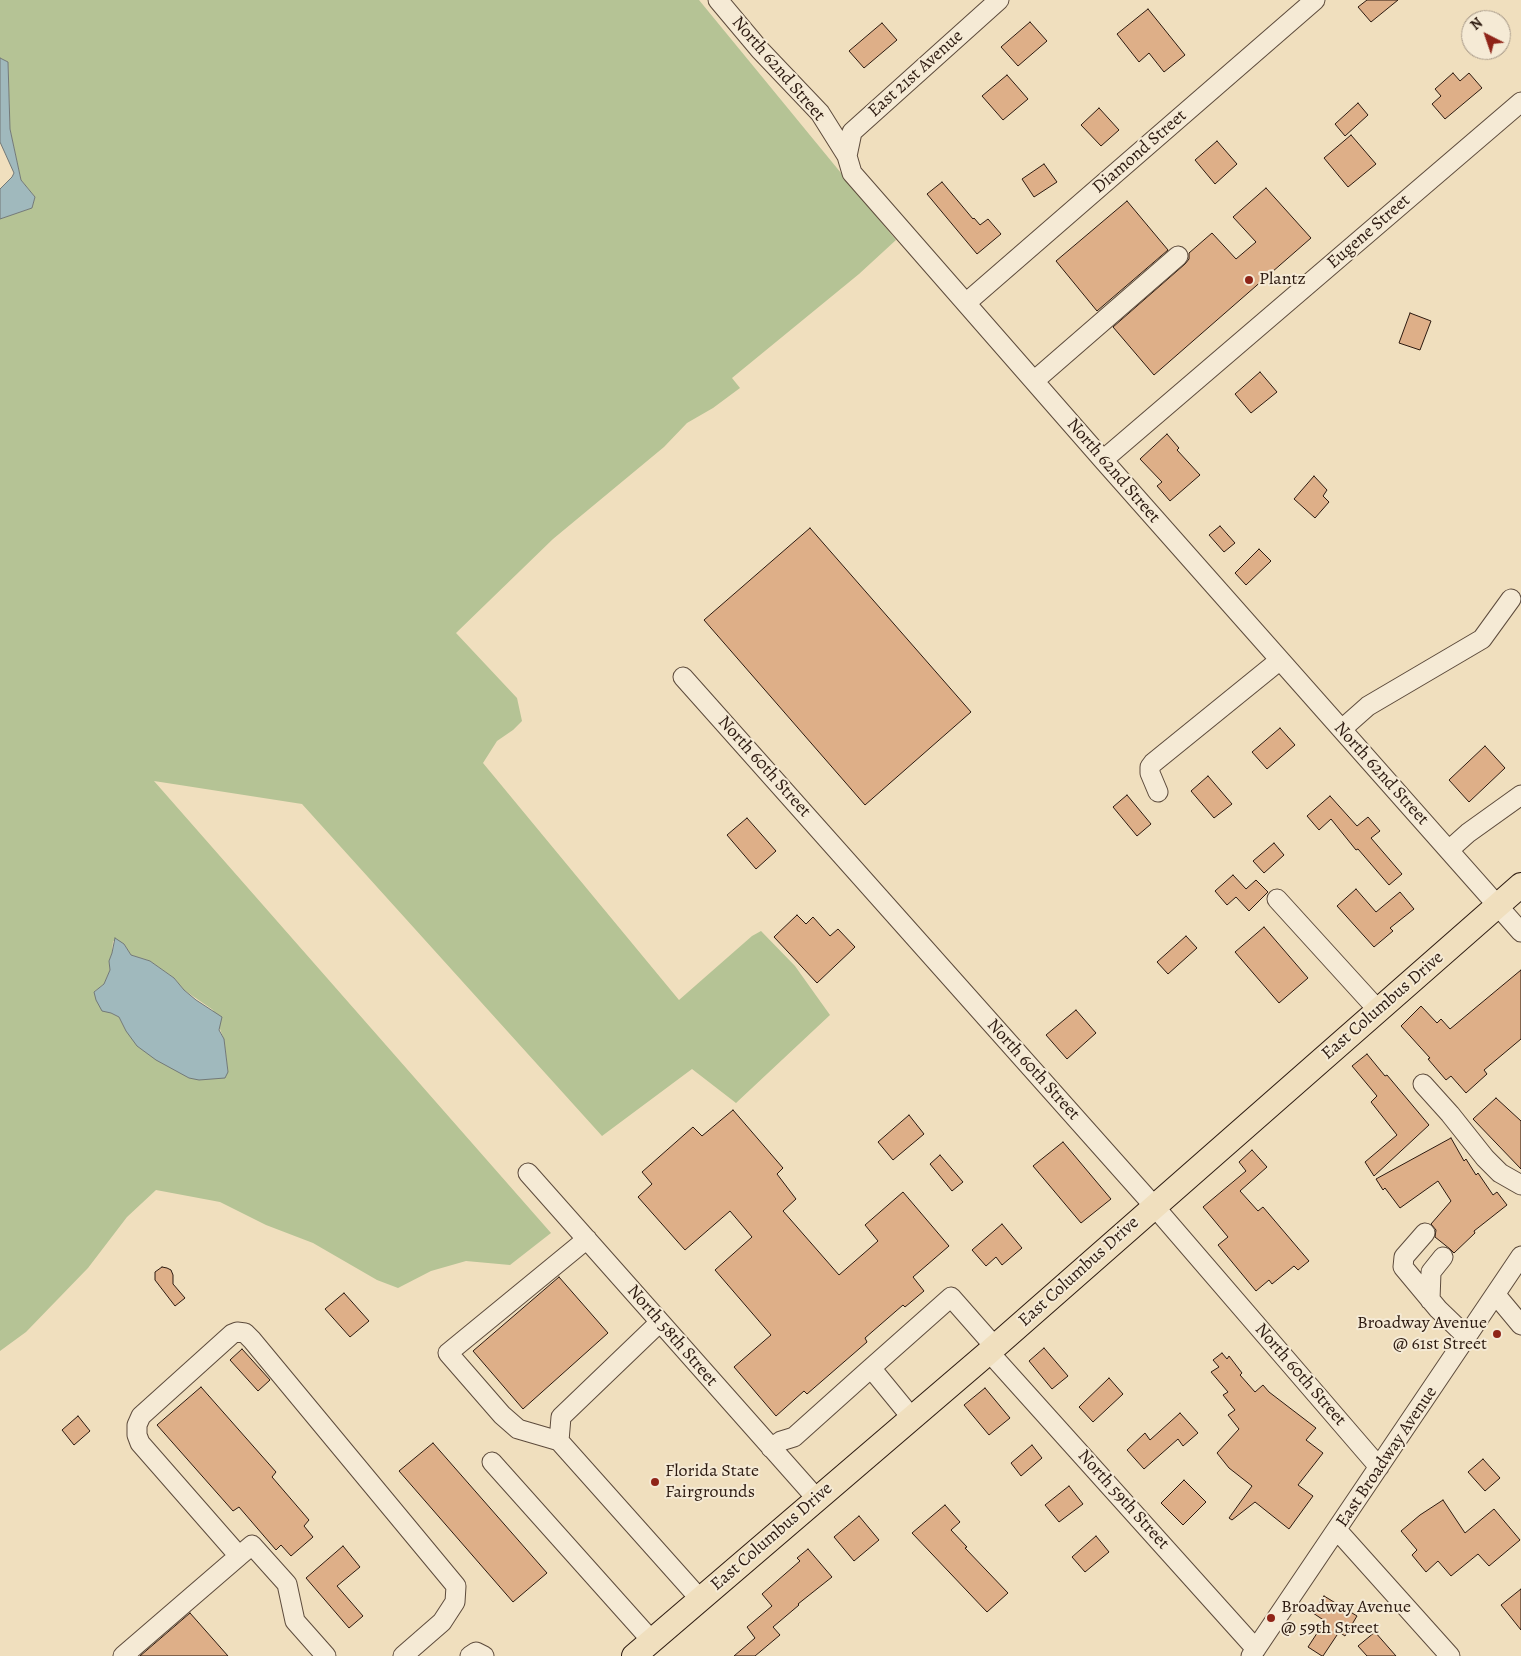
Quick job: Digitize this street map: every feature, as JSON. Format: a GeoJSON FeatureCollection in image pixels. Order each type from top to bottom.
{"type":"FeatureCollection","features":[{"type":"Feature","properties":{"kind":"main road","name":"East Columbus Drive"},"geometry":{"type":"LineString","coordinates":[[634,1656],[992,1349],[1521,886]]}},
{"type":"Feature","properties":{"kind":"street","name":"North 62nd Street"},"geometry":{"type":"LineString","coordinates":[[718,0],[760,50],[820,113],[847,156],[852,173],[1521,932]]}},
{"type":"Feature","properties":{"kind":"street","name":"East 21st Avenue"},"geometry":{"type":"LineString","coordinates":[[847,156],[852,132],[999,0]]}},
{"type":"Feature","properties":{"kind":"street","name":"Diamond Street"},"geometry":{"type":"LineString","coordinates":[[966,304],[1315,0]]}},
{"type":"Feature","properties":{"kind":"street","name":"Eugene Street"},"geometry":{"type":"LineString","coordinates":[[1103,460],[1521,102]]}},
{"type":"Feature","properties":{"kind":"street"},"geometry":{"type":"LineString","coordinates":[[1034,381],[1178,256]]}},
{"type":"Feature","properties":{"kind":"street"},"geometry":{"type":"LineString","coordinates":[[1342,729],[1368,706],[1482,639],[1511,599]]}},
{"type":"Feature","properties":{"kind":"street"},"geometry":{"type":"LineString","coordinates":[[1158,792],[1150,773],[1150,767],[1153,763],[1280,660]]}},
{"type":"Feature","properties":{"kind":"street","name":"North 60th Street"},"geometry":{"type":"LineString","coordinates":[[683,677],[1154,1206],[1379,1467]]}},
{"type":"Feature","properties":{"kind":"street"},"geometry":{"type":"LineString","coordinates":[[1449,850],[1468,832],[1521,795]]}},
{"type":"Feature","properties":{"kind":"street"},"geometry":{"type":"LineString","coordinates":[[1277,899],[1378,1010]]}},
{"type":"Feature","properties":{"kind":"street"},"geometry":{"type":"LineString","coordinates":[[1423,1084],[1485,1158],[1500,1172],[1521,1185]]}},
{"type":"Feature","properties":{"kind":"street","name":"North 58th Street"},"geometry":{"type":"LineString","coordinates":[[528,1173],[817,1499]]}},
{"type":"Feature","properties":{"kind":"street"},"geometry":{"type":"LineString","coordinates":[[1425,1233],[1404,1257],[1403,1267],[1438,1309],[1467,1337]]}},
{"type":"Feature","properties":{"kind":"street"},"geometry":{"type":"LineString","coordinates":[[587,1239],[448,1353],[502,1415],[518,1429],[559,1441],[700,1599]]}},
{"type":"Feature","properties":{"kind":"street","name":"East Broadway Avenue"},"geometry":{"type":"LineString","coordinates":[[1254,1652],[1521,1256]]}},
{"type":"Feature","properties":{"kind":"street"},"geometry":{"type":"LineString","coordinates":[[1430,1300],[1432,1272],[1443,1257]]}},
{"type":"Feature","properties":{"kind":"street"},"geometry":{"type":"LineString","coordinates":[[1496,1295],[1521,1325]]}},
{"type":"Feature","properties":{"kind":"street","name":"North 59th Street"},"geometry":{"type":"LineString","coordinates":[[872,1368],[951,1297],[992,1349],[1254,1652]]}},
{"type":"Feature","properties":{"kind":"street"},"geometry":{"type":"LineString","coordinates":[[559,1441],[561,1417],[660,1322]]}},
{"type":"Feature","properties":{"kind":"street"},"geometry":{"type":"LineString","coordinates":[[240,1556],[140,1443],[136,1425],[141,1416],[232,1334],[237,1332],[245,1333],[252,1340],[456,1586],[455,1602],[442,1622],[403,1656]]}},
{"type":"Feature","properties":{"kind":"street"},"geometry":{"type":"LineString","coordinates":[[771,1448],[781,1441],[794,1437],[872,1368],[912,1418]]}},
{"type":"Feature","properties":{"kind":"street"},"geometry":{"type":"LineString","coordinates":[[492,1462],[652,1641]]}},
{"type":"Feature","properties":{"kind":"street"},"geometry":{"type":"LineString","coordinates":[[1337,1530],[1450,1656]]}},
{"type":"Feature","properties":{"kind":"street"},"geometry":{"type":"LineString","coordinates":[[123,1656],[252,1545],[287,1584],[295,1621],[326,1656]]}},
{"type":"Feature","properties":{"kind":"street"},"geometry":{"type":"LineString","coordinates":[[470,1656],[476,1652],[484,1656]]}},
{"type":"Feature","properties":{"kind":"green space"},"geometry":{"type":"Polygon","coordinates":[[[0,0],[699,0],[896,240],[859,274],[732,378],[740,388],[713,408],[687,423],[664,447],[553,539],[456,633],[517,698],[522,721],[497,741],[483,763],[679,1000],[752,936],[761,931],[795,966],[830,1015],[736,1103],[692,1069],[602,1136],[302,804],[154,781],[551,1233],[510,1265],[466,1261],[431,1271],[398,1288],[377,1280],[313,1243],[266,1225],[220,1202],[156,1190],[127,1217],[88,1268],[26,1332],[0,1351],[0,219],[32,208],[35,197],[21,180],[10,129],[8,62],[0,58],[0,0]],[[113,941],[109,961],[110,970],[104,984],[94,992],[111,1013],[119,1017],[126,1031],[189,1078],[228,1072],[224,1040],[213,1010],[184,990],[174,978],[150,961],[131,955],[124,944],[113,941]]]}},
{"type":"Feature","properties":{"kind":"water"},"geometry":{"type":"Polygon","coordinates":[[[0,58],[8,62],[10,129],[21,180],[35,197],[32,208],[0,219],[0,189],[14,173],[0,142],[0,58]]]}},
{"type":"Feature","properties":{"kind":"water"},"geometry":{"type":"Polygon","coordinates":[[[115,938],[124,944],[131,955],[150,961],[174,978],[196,1000],[222,1017],[219,1030],[224,1039],[228,1072],[225,1078],[199,1080],[189,1078],[156,1060],[137,1046],[119,1017],[102,1011],[94,992],[104,984],[110,970],[109,961],[115,938]]]}},
{"type":"Feature","properties":{"kind":"building"},"geometry":{"type":"Polygon","coordinates":[[[1367,0],[1398,0],[1371,22],[1358,7],[1367,0]]]}},
{"type":"Feature","properties":{"kind":"building"},"geometry":{"type":"Polygon","coordinates":[[[1148,9],[1185,55],[1164,72],[1149,53],[1139,62],[1117,34],[1148,9]]]}},
{"type":"Feature","properties":{"kind":"building"},"geometry":{"type":"Polygon","coordinates":[[[1030,22],[1047,41],[1018,66],[1001,47],[1030,22]]]}},
{"type":"Feature","properties":{"kind":"building"},"geometry":{"type":"Polygon","coordinates":[[[882,23],[897,40],[864,68],[849,51],[882,23]]]}},
{"type":"Feature","properties":{"kind":"building"},"geometry":{"type":"Polygon","coordinates":[[[1453,73],[1460,81],[1469,73],[1482,88],[1445,119],[1432,104],[1441,96],[1435,89],[1453,73]]]}},
{"type":"Feature","properties":{"kind":"building"},"geometry":{"type":"Polygon","coordinates":[[[1007,75],[1028,99],[1003,120],[982,96],[1007,75]]]}},
{"type":"Feature","properties":{"kind":"building"},"geometry":{"type":"Polygon","coordinates":[[[1358,103],[1368,115],[1345,136],[1335,124],[1358,103]]]}},
{"type":"Feature","properties":{"kind":"building"},"geometry":{"type":"Polygon","coordinates":[[[1099,108],[1119,130],[1101,146],[1081,125],[1099,108]]]}},
{"type":"Feature","properties":{"kind":"building"},"geometry":{"type":"Polygon","coordinates":[[[1351,135],[1376,164],[1348,187],[1324,158],[1351,135]]]}},
{"type":"Feature","properties":{"kind":"building"},"geometry":{"type":"Polygon","coordinates":[[[1217,141],[1237,164],[1215,184],[1195,160],[1217,141]]]}},
{"type":"Feature","properties":{"kind":"building"},"geometry":{"type":"Polygon","coordinates":[[[1044,164],[1057,182],[1034,197],[1022,179],[1044,164]]]}},
{"type":"Feature","properties":{"kind":"building"},"geometry":{"type":"Polygon","coordinates":[[[942,182],[973,219],[980,225],[988,219],[1001,234],[977,254],[927,194],[942,182]]]}},
{"type":"Feature","properties":{"kind":"building"},"geometry":{"type":"Polygon","coordinates":[[[1266,188],[1311,238],[1154,375],[1113,327],[1185,264],[1189,259],[1189,253],[1212,233],[1236,259],[1256,242],[1233,217],[1266,188]]]}},
{"type":"Feature","properties":{"kind":"building"},"geometry":{"type":"Polygon","coordinates":[[[1127,201],[1168,250],[1097,311],[1056,261],[1127,201]]]}},
{"type":"Feature","properties":{"kind":"building"},"geometry":{"type":"Polygon","coordinates":[[[1410,313],[1431,321],[1420,350],[1399,343],[1410,313]]]}},
{"type":"Feature","properties":{"kind":"building"},"geometry":{"type":"Polygon","coordinates":[[[1260,372],[1277,392],[1251,413],[1235,394],[1260,372]]]}},
{"type":"Feature","properties":{"kind":"building"},"geometry":{"type":"Polygon","coordinates":[[[1167,434],[1179,448],[1177,450],[1200,475],[1170,501],[1157,486],[1162,482],[1140,459],[1167,434]]]}},
{"type":"Feature","properties":{"kind":"building"},"geometry":{"type":"Polygon","coordinates":[[[1314,476],[1327,490],[1323,496],[1329,502],[1315,518],[1294,499],[1314,476]]]}},
{"type":"Feature","properties":{"kind":"building"},"geometry":{"type":"Polygon","coordinates":[[[1220,526],[1235,543],[1224,552],[1209,535],[1220,526]]]}},
{"type":"Feature","properties":{"kind":"building"},"geometry":{"type":"Polygon","coordinates":[[[810,528],[971,712],[865,805],[704,620],[810,528]]]}},
{"type":"Feature","properties":{"kind":"building"},"geometry":{"type":"Polygon","coordinates":[[[1259,549],[1271,561],[1246,585],[1235,573],[1259,549]]]}},
{"type":"Feature","properties":{"kind":"building"},"geometry":{"type":"Polygon","coordinates":[[[1280,728],[1295,745],[1267,769],[1252,752],[1280,728]]]}},
{"type":"Feature","properties":{"kind":"building"},"geometry":{"type":"Polygon","coordinates":[[[1485,746],[1505,768],[1469,802],[1449,780],[1485,746]]]}},
{"type":"Feature","properties":{"kind":"building"},"geometry":{"type":"Polygon","coordinates":[[[1208,776],[1232,804],[1214,818],[1191,791],[1208,776]]]}},
{"type":"Feature","properties":{"kind":"building"},"geometry":{"type":"Polygon","coordinates":[[[1127,795],[1151,824],[1137,836],[1113,807],[1127,795]]]}},
{"type":"Feature","properties":{"kind":"building"},"geometry":{"type":"Polygon","coordinates":[[[1330,796],[1357,826],[1368,817],[1380,831],[1371,838],[1402,874],[1389,885],[1358,849],[1356,850],[1331,819],[1319,830],[1307,816],[1330,796]]]}},
{"type":"Feature","properties":{"kind":"building"},"geometry":{"type":"Polygon","coordinates":[[[747,818],[776,851],[756,869],[727,835],[747,818]]]}},
{"type":"Feature","properties":{"kind":"building"},"geometry":{"type":"Polygon","coordinates":[[[1274,843],[1284,855],[1264,873],[1253,861],[1274,843]]]}},
{"type":"Feature","properties":{"kind":"building"},"geometry":{"type":"Polygon","coordinates":[[[1233,875],[1246,889],[1256,880],[1268,892],[1249,911],[1236,897],[1227,905],[1215,891],[1233,875]]]}},
{"type":"Feature","properties":{"kind":"building"},"geometry":{"type":"Polygon","coordinates":[[[1356,889],[1376,912],[1400,892],[1414,909],[1390,928],[1393,931],[1374,947],[1337,906],[1356,889]]]}},
{"type":"Feature","properties":{"kind":"building"},"geometry":{"type":"Polygon","coordinates":[[[797,915],[806,924],[813,917],[830,936],[838,929],[855,947],[817,983],[774,937],[797,915]]]}},
{"type":"Feature","properties":{"kind":"building"},"geometry":{"type":"Polygon","coordinates":[[[1264,927],[1308,978],[1279,1003],[1235,952],[1264,927]]]}},
{"type":"Feature","properties":{"kind":"building"},"geometry":{"type":"Polygon","coordinates":[[[1186,936],[1197,948],[1168,974],[1157,962],[1186,936]]]}},
{"type":"Feature","properties":{"kind":"building"},"geometry":{"type":"Polygon","coordinates":[[[1521,970],[1521,1039],[1484,1070],[1487,1074],[1466,1093],[1451,1076],[1446,1080],[1428,1059],[1430,1058],[1401,1026],[1421,1006],[1437,1023],[1441,1019],[1450,1029],[1521,970]]]}},
{"type":"Feature","properties":{"kind":"building"},"geometry":{"type":"Polygon","coordinates":[[[1076,1010],[1096,1033],[1067,1059],[1046,1035],[1076,1010]]]}},
{"type":"Feature","properties":{"kind":"building"},"geometry":{"type":"Polygon","coordinates":[[[1367,1054],[1429,1125],[1374,1176],[1365,1162],[1397,1135],[1371,1102],[1377,1096],[1352,1066],[1367,1054]]]}},
{"type":"Feature","properties":{"kind":"building"},"geometry":{"type":"Polygon","coordinates":[[[1496,1098],[1521,1121],[1521,1169],[1473,1119],[1496,1098]]]}},
{"type":"Feature","properties":{"kind":"building"},"geometry":{"type":"Polygon","coordinates":[[[733,1110],[783,1168],[777,1174],[796,1199],[783,1211],[839,1275],[878,1241],[865,1225],[903,1192],[949,1246],[913,1277],[924,1291],[905,1307],[903,1305],[865,1338],[867,1342],[807,1394],[804,1391],[776,1416],[734,1367],[771,1335],[715,1270],[752,1237],[730,1211],[685,1250],[638,1197],[652,1184],[642,1172],[693,1127],[702,1136],[733,1110]]]}},
{"type":"Feature","properties":{"kind":"building"},"geometry":{"type":"Polygon","coordinates":[[[909,1115],[924,1134],[893,1160],[878,1142],[909,1115]]]}},
{"type":"Feature","properties":{"kind":"building"},"geometry":{"type":"Polygon","coordinates":[[[1451,1138],[1464,1161],[1466,1159],[1476,1175],[1478,1173],[1493,1195],[1497,1192],[1507,1205],[1474,1231],[1475,1233],[1454,1253],[1435,1237],[1436,1230],[1431,1224],[1451,1201],[1438,1181],[1400,1208],[1385,1188],[1383,1190],[1376,1179],[1451,1138]]]}},
{"type":"Feature","properties":{"kind":"building"},"geometry":{"type":"Polygon","coordinates":[[[1063,1142],[1111,1199],[1081,1223],[1033,1166],[1063,1142]]]}},
{"type":"Feature","properties":{"kind":"building"},"geometry":{"type":"Polygon","coordinates":[[[1252,1150],[1267,1167],[1240,1191],[1258,1211],[1263,1207],[1309,1261],[1298,1270],[1294,1266],[1272,1284],[1269,1280],[1256,1291],[1218,1245],[1228,1237],[1203,1207],[1246,1171],[1239,1162],[1252,1150]]]}},
{"type":"Feature","properties":{"kind":"building"},"geometry":{"type":"Polygon","coordinates":[[[940,1155],[963,1182],[952,1191],[930,1164],[940,1155]]]}},
{"type":"Feature","properties":{"kind":"building"},"geometry":{"type":"Polygon","coordinates":[[[1002,1224],[1022,1248],[1002,1265],[996,1257],[986,1266],[972,1250],[1002,1224]]]}},
{"type":"Feature","properties":{"kind":"building"},"geometry":{"type":"Polygon","coordinates":[[[162,1267],[171,1270],[173,1284],[185,1298],[175,1306],[155,1280],[155,1272],[162,1267]]]}},
{"type":"Feature","properties":{"kind":"building"},"geometry":{"type":"Polygon","coordinates":[[[559,1277],[608,1333],[523,1409],[473,1351],[559,1277]]]}},
{"type":"Feature","properties":{"kind":"building"},"geometry":{"type":"Polygon","coordinates":[[[344,1293],[369,1321],[350,1337],[325,1309],[344,1293]]]}},
{"type":"Feature","properties":{"kind":"building"},"geometry":{"type":"Polygon","coordinates":[[[1044,1348],[1068,1376],[1052,1389],[1029,1361],[1044,1348]]]}},
{"type":"Feature","properties":{"kind":"building"},"geometry":{"type":"Polygon","coordinates":[[[242,1349],[270,1380],[258,1391],[230,1360],[242,1349]]]}},
{"type":"Feature","properties":{"kind":"building"},"geometry":{"type":"Polygon","coordinates":[[[1222,1353],[1227,1359],[1229,1356],[1242,1373],[1240,1375],[1255,1392],[1263,1385],[1269,1392],[1316,1428],[1306,1440],[1323,1453],[1298,1485],[1313,1496],[1289,1529],[1255,1502],[1232,1520],[1229,1518],[1252,1486],[1229,1468],[1217,1453],[1239,1429],[1228,1415],[1235,1410],[1223,1395],[1228,1392],[1211,1372],[1219,1367],[1213,1360],[1222,1353]]]}},
{"type":"Feature","properties":{"kind":"building"},"geometry":{"type":"Polygon","coordinates":[[[1109,1378],[1123,1394],[1093,1422],[1079,1407],[1109,1378]]]}},
{"type":"Feature","properties":{"kind":"building"},"geometry":{"type":"Polygon","coordinates":[[[201,1387],[276,1472],[272,1477],[309,1520],[304,1526],[313,1537],[291,1556],[281,1545],[276,1550],[239,1507],[233,1511],[157,1425],[201,1387]]]}},
{"type":"Feature","properties":{"kind":"building"},"geometry":{"type":"Polygon","coordinates":[[[985,1388],[1010,1418],[989,1435],[964,1405],[985,1388]]]}},
{"type":"Feature","properties":{"kind":"building"},"geometry":{"type":"Polygon","coordinates":[[[1180,1413],[1198,1433],[1183,1446],[1178,1439],[1144,1469],[1127,1450],[1145,1433],[1150,1440],[1180,1413]]]}},
{"type":"Feature","properties":{"kind":"building"},"geometry":{"type":"Polygon","coordinates":[[[78,1416],[90,1431],[74,1445],[62,1430],[78,1416]]]}},
{"type":"Feature","properties":{"kind":"building"},"geometry":{"type":"Polygon","coordinates":[[[433,1443],[547,1573],[513,1602],[399,1471],[433,1443]]]}},
{"type":"Feature","properties":{"kind":"building"},"geometry":{"type":"Polygon","coordinates":[[[1032,1445],[1042,1458],[1021,1476],[1011,1463],[1032,1445]]]}},
{"type":"Feature","properties":{"kind":"building"},"geometry":{"type":"Polygon","coordinates":[[[1483,1459],[1500,1478],[1485,1491],[1468,1472],[1483,1459]]]}},
{"type":"Feature","properties":{"kind":"building"},"geometry":{"type":"Polygon","coordinates":[[[1184,1480],[1206,1502],[1183,1525],[1161,1503],[1184,1480]]]}},
{"type":"Feature","properties":{"kind":"building"},"geometry":{"type":"Polygon","coordinates":[[[1069,1486],[1083,1504],[1059,1522],[1045,1505],[1069,1486]]]}},
{"type":"Feature","properties":{"kind":"building"},"geometry":{"type":"Polygon","coordinates":[[[1443,1500],[1465,1533],[1494,1509],[1520,1540],[1489,1566],[1478,1554],[1451,1576],[1438,1561],[1426,1572],[1412,1555],[1417,1550],[1401,1531],[1420,1515],[1443,1500]]]}},
{"type":"Feature","properties":{"kind":"building"},"geometry":{"type":"Polygon","coordinates":[[[945,1505],[960,1522],[951,1530],[967,1547],[965,1548],[1008,1593],[987,1612],[912,1533],[945,1505]]]}},
{"type":"Feature","properties":{"kind":"building"},"geometry":{"type":"Polygon","coordinates":[[[859,1516],[879,1540],[854,1561],[834,1537],[859,1516]]]}},
{"type":"Feature","properties":{"kind":"building"},"geometry":{"type":"Polygon","coordinates":[[[1096,1536],[1109,1552],[1085,1572],[1072,1557],[1096,1536]]]}},
{"type":"Feature","properties":{"kind":"building"},"geometry":{"type":"Polygon","coordinates":[[[343,1546],[360,1567],[337,1586],[363,1616],[349,1628],[306,1578],[343,1546]]]}},
{"type":"Feature","properties":{"kind":"building"},"geometry":{"type":"Polygon","coordinates":[[[808,1549],[832,1577],[773,1627],[780,1635],[755,1656],[734,1656],[755,1638],[747,1627],[772,1606],[762,1594],[800,1561],[797,1558],[808,1549]]]}},
{"type":"Feature","properties":{"kind":"building"},"geometry":{"type":"Polygon","coordinates":[[[1521,1589],[1521,1630],[1501,1605],[1521,1589]]]}},
{"type":"Feature","properties":{"kind":"building"},"geometry":{"type":"Polygon","coordinates":[[[1324,1596],[1357,1616],[1345,1636],[1339,1632],[1322,1656],[1308,1647],[1325,1621],[1313,1613],[1324,1596]]]}},
{"type":"Feature","properties":{"kind":"building"},"geometry":{"type":"Polygon","coordinates":[[[190,1613],[228,1656],[140,1656],[190,1613]]]}},
{"type":"Feature","properties":{"kind":"building"},"geometry":{"type":"Polygon","coordinates":[[[1375,1632],[1396,1656],[1367,1656],[1358,1646],[1375,1632]]]}},
{"type":"Feature","properties":{"kind":"place","name":"Plantz"},"geometry":{"type":"Point","coordinates":[1249,280]}},
{"type":"Feature","properties":{"kind":"place","name":"Broadway Avenue @ 61st Street"},"geometry":{"type":"Point","coordinates":[1497,1334]}},
{"type":"Feature","properties":{"kind":"place","name":"Florida State Fairgrounds"},"geometry":{"type":"Point","coordinates":[655,1482]}},
{"type":"Feature","properties":{"kind":"place","name":"Broadway Avenue @ 59th Street"},"geometry":{"type":"Point","coordinates":[1271,1618]}}]}
